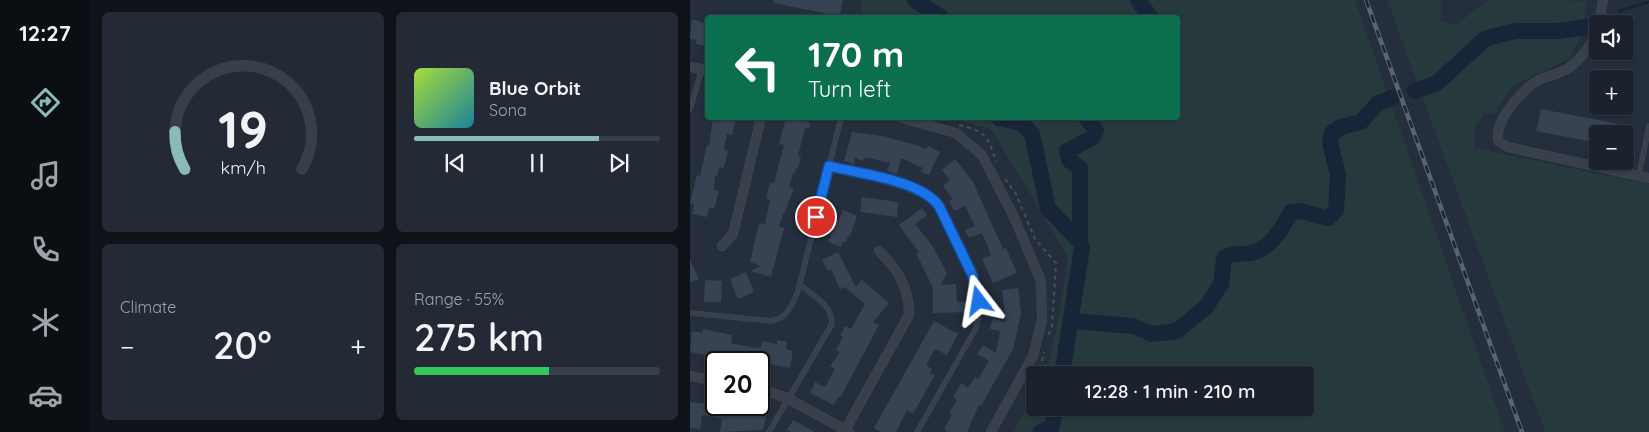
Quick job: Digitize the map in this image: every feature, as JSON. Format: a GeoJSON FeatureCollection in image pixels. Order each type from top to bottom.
{"type":"FeatureCollection","features":[{"type":"Feature","properties":{"kind":"street"},"geometry":{"type":"LineString","coordinates":[[1601,15],[1604,0]]}},
{"type":"Feature","properties":{"kind":"street"},"geometry":{"type":"LineString","coordinates":[[1589,46],[1572,65],[1536,81],[1514,102],[1501,123],[1497,138],[1502,145],[1508,147],[1649,178]]}},
{"type":"Feature","properties":{"kind":"street"},"geometry":{"type":"LineString","coordinates":[[690,67],[705,70]]}},
{"type":"Feature","properties":{"kind":"street"},"geometry":{"type":"LineString","coordinates":[[722,246],[734,234],[761,120]]}},
{"type":"Feature","properties":{"kind":"street"},"geometry":{"type":"LineString","coordinates":[[910,120],[956,132],[982,155],[1014,217],[1041,281],[1042,320],[1033,356],[990,432]]}},
{"type":"Feature","properties":{"kind":"street"},"geometry":{"type":"LineString","coordinates":[[770,392],[789,399],[846,431],[909,315],[909,299],[906,286],[896,268],[879,251]]}},
{"type":"Feature","properties":{"kind":"street"},"geometry":{"type":"LineString","coordinates":[[690,376],[705,379]]}},
{"type":"Feature","properties":{"kind":"lane"},"geometry":{"type":"LineString","coordinates":[[690,109],[705,70]]}},
{"type":"Feature","properties":{"kind":"lane"},"geometry":{"type":"LineString","coordinates":[[690,313],[779,320],[788,312],[800,285],[840,120]]}},
{"type":"Feature","properties":{"kind":"lane"},"geometry":{"type":"LineString","coordinates":[[1638,175],[1649,126]]}},
{"type":"Feature","properties":{"kind":"lane"},"geometry":{"type":"LineString","coordinates":[[829,166],[906,185],[933,198],[939,206],[974,281],[980,315],[976,328],[917,432]]}},
{"type":"Feature","properties":{"kind":"lane"},"geometry":{"type":"LineString","coordinates":[[769,432],[832,324],[831,312],[800,285]]}},
{"type":"Feature","properties":{"kind":"green space"},"geometry":{"type":"Polygon","coordinates":[[[862,0],[1355,0],[1505,432],[1013,432],[1026,409],[1026,416],[1314,416],[1314,366],[1048,366],[1059,316],[1068,257],[991,129],[959,120],[1180,120],[1180,15],[860,15],[862,0]]]}},
{"type":"Feature","properties":{"kind":"green space"},"geometry":{"type":"Polygon","coordinates":[[[1387,0],[1441,0],[1441,20],[1456,25],[1488,0],[1565,0],[1587,2],[1582,34],[1569,59],[1512,86],[1494,113],[1484,114],[1475,128],[1474,148],[1649,184],[1649,432],[1545,432],[1387,0]]]}},
{"type":"Feature","properties":{"kind":"building"},"geometry":{"type":"Polygon","coordinates":[[[774,0],[843,0],[840,15],[833,13],[833,15],[774,3],[774,0]]]}},
{"type":"Feature","properties":{"kind":"building"},"geometry":{"type":"Polygon","coordinates":[[[692,19],[705,23],[705,46],[696,44],[696,40],[690,39],[692,19]]]}},
{"type":"Feature","properties":{"kind":"building"},"geometry":{"type":"Polygon","coordinates":[[[1541,109],[1619,124],[1589,125],[1589,141],[1536,131],[1541,109]]]}},
{"type":"Feature","properties":{"kind":"building"},"geometry":{"type":"Polygon","coordinates":[[[713,120],[736,120],[732,135],[727,134],[724,149],[728,151],[724,168],[719,167],[717,176],[715,176],[714,190],[719,191],[714,209],[709,207],[707,217],[692,214],[694,204],[690,203],[697,175],[700,176],[707,145],[709,146],[713,120]]]}},
{"type":"Feature","properties":{"kind":"building"},"geometry":{"type":"Polygon","coordinates":[[[785,120],[808,120],[807,122],[810,123],[809,129],[805,128],[798,156],[801,157],[798,169],[796,168],[795,174],[793,173],[789,187],[794,188],[779,227],[784,228],[771,277],[750,271],[761,266],[750,262],[759,223],[765,224],[770,200],[766,199],[770,182],[774,183],[784,145],[779,144],[785,120]]]}},
{"type":"Feature","properties":{"kind":"building"},"geometry":{"type":"Polygon","coordinates":[[[852,132],[882,136],[926,149],[928,146],[940,152],[929,175],[921,172],[923,168],[901,158],[897,174],[887,171],[890,163],[869,158],[864,158],[863,161],[855,158],[854,164],[844,161],[852,132]]]}},
{"type":"Feature","properties":{"kind":"building"},"geometry":{"type":"Polygon","coordinates":[[[955,159],[973,182],[1003,249],[1006,248],[1017,273],[993,283],[982,259],[991,255],[982,233],[969,238],[965,230],[975,226],[965,206],[954,211],[949,201],[953,199],[943,186],[950,180],[942,170],[955,159]]]}},
{"type":"Feature","properties":{"kind":"building"},"geometry":{"type":"Polygon","coordinates":[[[862,197],[898,202],[897,217],[860,212],[862,197]]]}},
{"type":"Feature","properties":{"kind":"building"},"geometry":{"type":"Polygon","coordinates":[[[922,208],[927,215],[915,224],[932,245],[947,273],[941,285],[956,284],[957,302],[969,302],[969,312],[933,313],[933,288],[916,253],[919,252],[899,225],[922,208]]]}},
{"type":"Feature","properties":{"kind":"building"},"geometry":{"type":"Polygon","coordinates":[[[843,210],[857,216],[850,236],[848,236],[846,242],[843,241],[841,247],[828,242],[834,228],[830,226],[833,219],[838,221],[843,210]]]}},
{"type":"Feature","properties":{"kind":"building"},"geometry":{"type":"Polygon","coordinates":[[[838,252],[856,287],[862,280],[889,303],[873,322],[879,325],[840,398],[838,397],[834,405],[810,393],[815,382],[825,387],[835,369],[830,366],[840,352],[836,350],[843,337],[840,335],[845,326],[851,329],[865,304],[845,287],[840,289],[831,269],[828,271],[822,260],[838,252]]]}},
{"type":"Feature","properties":{"kind":"building"},"geometry":{"type":"Polygon","coordinates":[[[690,260],[699,279],[690,283],[690,260]]]}},
{"type":"Feature","properties":{"kind":"building"},"geometry":{"type":"Polygon","coordinates":[[[746,272],[754,292],[738,299],[730,279],[746,272]]]}},
{"type":"Feature","properties":{"kind":"building"},"geometry":{"type":"Polygon","coordinates":[[[705,280],[722,281],[721,302],[704,302],[705,280]]]}},
{"type":"Feature","properties":{"kind":"building"},"geometry":{"type":"Polygon","coordinates":[[[1018,288],[1021,313],[1013,349],[981,406],[979,405],[967,432],[948,432],[944,429],[952,415],[949,413],[957,400],[953,397],[961,383],[968,388],[975,377],[978,379],[989,361],[977,354],[983,345],[996,353],[1000,331],[990,329],[992,319],[1006,322],[1002,290],[1018,288]]]}},
{"type":"Feature","properties":{"kind":"building"},"geometry":{"type":"Polygon","coordinates":[[[934,321],[958,334],[947,355],[935,349],[926,365],[932,369],[930,373],[935,375],[913,414],[907,410],[896,432],[881,432],[874,428],[934,321]]]}},
{"type":"Feature","properties":{"kind":"building"},"geometry":{"type":"Polygon","coordinates":[[[703,329],[732,335],[731,343],[750,347],[761,348],[762,341],[777,344],[777,340],[787,342],[786,349],[793,351],[790,368],[770,364],[770,351],[705,351],[705,355],[690,352],[692,331],[702,333],[703,329]]]}},
{"type":"Feature","properties":{"kind":"building"},"geometry":{"type":"Polygon","coordinates":[[[690,402],[705,403],[705,416],[702,415],[700,429],[690,428],[690,402]]]}},
{"type":"Feature","properties":{"kind":"building"},"geometry":{"type":"Polygon","coordinates":[[[707,416],[766,416],[763,430],[720,432],[722,419],[707,416]]]}},
{"type":"Feature","properties":{"kind":"building"},"geometry":{"type":"Polygon","coordinates":[[[793,420],[815,432],[791,432],[787,430],[793,420]]]}},
{"type":"Feature","properties":{"kind":"waterway"},"geometry":{"type":"LineString","coordinates":[[915,0],[938,15]]}},
{"type":"Feature","properties":{"kind":"waterway"},"geometry":{"type":"LineString","coordinates":[[1138,0],[1149,15]]}},
{"type":"Feature","properties":{"kind":"waterway"},"geometry":{"type":"LineString","coordinates":[[1619,11],[1649,2]]}},
{"type":"Feature","properties":{"kind":"waterway"},"geometry":{"type":"LineString","coordinates":[[1415,91],[1437,83],[1486,38],[1516,31],[1559,31],[1585,27]]}},
{"type":"Feature","properties":{"kind":"waterway"},"geometry":{"type":"LineString","coordinates":[[1072,321],[1133,326],[1152,334],[1177,331],[1207,306],[1221,284],[1224,258],[1234,254],[1251,253],[1264,247],[1275,237],[1291,212],[1300,211],[1328,218],[1336,210],[1338,175],[1330,142],[1332,133],[1341,127],[1361,122],[1377,104],[1392,98]]}},
{"type":"Feature","properties":{"kind":"waterway"},"geometry":{"type":"LineString","coordinates":[[1008,120],[1021,123],[1032,134],[1048,208],[1080,242],[1082,248],[1063,366]]}},
{"type":"Feature","properties":{"kind":"waterway"},"geometry":{"type":"LineString","coordinates":[[1080,242],[1080,168],[1069,160],[1067,151],[1092,138],[1096,130],[1088,120]]}},
{"type":"Feature","properties":{"kind":"waterway"},"geometry":{"type":"LineString","coordinates":[[1041,432],[1052,426],[1054,416]]}},
{"type":"Feature","properties":{"kind":"railway"},"geometry":{"type":"LineString","coordinates":[[1366,0],[1522,432]]}},
{"type":"Feature","properties":{"kind":"route"},"geometry":{"type":"LineString","coordinates":[[816,217],[829,166],[918,189],[933,198],[939,206],[972,274],[979,301]]}}]}
